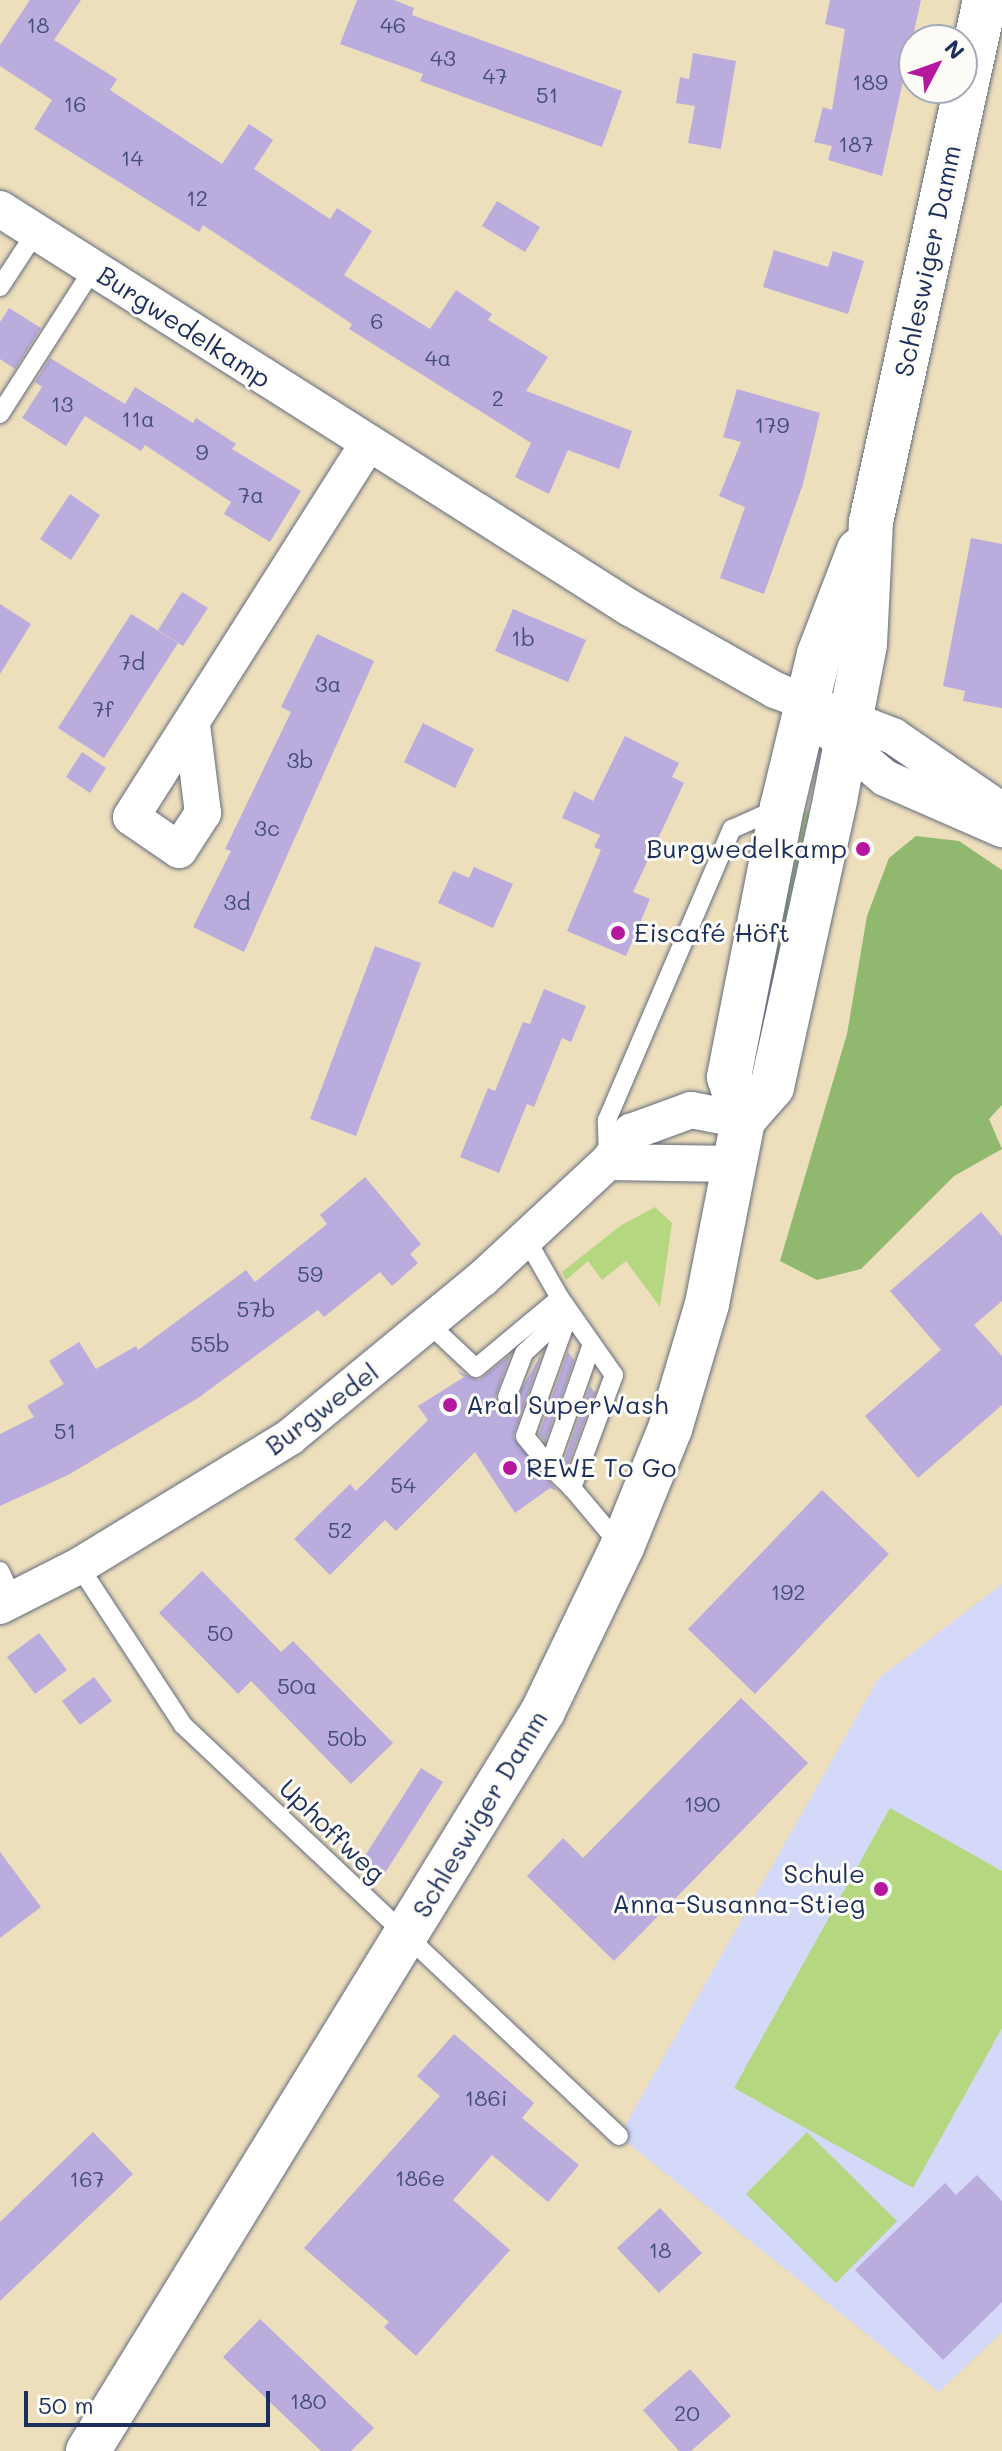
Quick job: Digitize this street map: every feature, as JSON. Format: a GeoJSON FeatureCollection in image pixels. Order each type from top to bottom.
{"type":"FeatureCollection","features":[{"type":"Feature","properties":{"kind":"main road","name":"Schleswiger Damm"},"geometry":{"type":"LineString","coordinates":[[743,1120],[772,1087],[865,644],[871,522],[985,0]]}},
{"type":"Feature","properties":{"kind":"main road","name":"Schleswiger Damm"},"geometry":{"type":"LineString","coordinates":[[88,2451],[543,1711],[622,1547],[691,1367],[743,1120],[729,1077],[782,807],[828,627],[871,522]]}},
{"type":"Feature","properties":{"kind":"street","name":"Burgwedelkamp"},"geometry":{"type":"LineString","coordinates":[[0,209],[630,608],[807,705]]}},
{"type":"Feature","properties":{"kind":"street"},"geometry":{"type":"LineString","coordinates":[[192,725],[368,444]]}},
{"type":"Feature","properties":{"kind":"street"},"geometry":{"type":"LineString","coordinates":[[807,705],[847,733],[885,778],[1002,829]]}},
{"type":"Feature","properties":{"kind":"street"},"geometry":{"type":"LineString","coordinates":[[847,733],[918,751],[1002,811]]}},
{"type":"Feature","properties":{"kind":"street","name":"Burgwedel"},"geometry":{"type":"LineString","coordinates":[[4,1592],[79,1566],[290,1437],[429,1324],[608,1162],[631,1132],[691,1110],[743,1120]]}},
{"type":"Feature","properties":{"kind":"street"},"geometry":{"type":"LineString","coordinates":[[608,1162],[734,1164]]}},
{"type":"Feature","properties":{"kind":"lane"},"geometry":{"type":"LineString","coordinates":[[0,287],[36,232]]}},
{"type":"Feature","properties":{"kind":"lane"},"geometry":{"type":"LineString","coordinates":[[0,414],[93,269]]}},
{"type":"Feature","properties":{"kind":"lane"},"geometry":{"type":"LineString","coordinates":[[608,1162],[607,1120],[732,829],[782,807]]}},
{"type":"Feature","properties":{"kind":"lane"},"geometry":{"type":"LineString","coordinates":[[525,1237],[591,1347],[614,1375],[572,1488]]}},
{"type":"Feature","properties":{"kind":"lane"},"geometry":{"type":"LineString","coordinates":[[429,1324],[476,1368],[565,1305]]}},
{"type":"Feature","properties":{"kind":"lane"},"geometry":{"type":"LineString","coordinates":[[507,1397],[520,1364],[549,1330],[565,1305]]}},
{"type":"Feature","properties":{"kind":"lane"},"geometry":{"type":"LineString","coordinates":[[565,1305],[549,1369],[525,1436],[622,1547]]}},
{"type":"Feature","properties":{"kind":"lane"},"geometry":{"type":"LineString","coordinates":[[549,1466],[591,1347]]}},
{"type":"Feature","properties":{"kind":"lane"},"geometry":{"type":"LineString","coordinates":[[489,1357],[549,1369]]}},
{"type":"Feature","properties":{"kind":"lane","name":"Uphoffweg"},"geometry":{"type":"LineString","coordinates":[[79,1566],[183,1725],[619,2136]]}},
{"type":"Feature","properties":{"kind":"shaded area","name":"Schule Anna-Susanna-Stieg"},"geometry":{"type":"Polygon","coordinates":[[[1002,1584],[1002,2332],[939,2392],[619,2136],[878,1679],[1002,1584]]]}},
{"type":"Feature","properties":{"kind":"green space"},"geometry":{"type":"Polygon","coordinates":[[[804,811],[815,817],[748,1105],[761,1024],[804,811]]]}},
{"type":"Feature","properties":{"kind":"green space"},"geometry":{"type":"Polygon","coordinates":[[[916,836],[959,841],[1002,870],[1002,1105],[989,1119],[1002,1149],[954,1176],[861,1269],[817,1280],[780,1261],[847,1034],[867,916],[889,858],[916,836]]]}},
{"type":"Feature","properties":{"kind":"green space"},"geometry":{"type":"Polygon","coordinates":[[[655,1207],[672,1223],[660,1307],[626,1261],[602,1280],[588,1261],[566,1280],[562,1272],[620,1226],[655,1207]]]}},
{"type":"Feature","properties":{"kind":"green space"},"geometry":{"type":"Polygon","coordinates":[[[890,1808],[1002,1871],[1002,2028],[913,2188],[734,2088],[890,1808]]]}},
{"type":"Feature","properties":{"kind":"green space"},"geometry":{"type":"Polygon","coordinates":[[[807,2132],[897,2221],[836,2283],[746,2194],[807,2132]]]}},
{"type":"Feature","properties":{"kind":"building"},"geometry":{"type":"Polygon","coordinates":[[[30,0],[81,0],[54,40],[117,79],[110,90],[222,164],[249,124],[273,140],[254,169],[330,219],[337,208],[372,231],[344,275],[430,329],[456,290],[492,314],[488,320],[548,357],[526,391],[632,431],[619,469],[568,450],[549,494],[515,477],[531,443],[349,329],[352,324],[203,225],[199,232],[34,129],[52,100],[0,66],[0,45],[30,0]]]}},
{"type":"Feature","properties":{"kind":"building"},"geometry":{"type":"Polygon","coordinates":[[[357,0],[394,0],[414,8],[412,15],[622,91],[602,147],[420,81],[423,74],[340,44],[357,0]]]}},
{"type":"Feature","properties":{"kind":"building"},"geometry":{"type":"Polygon","coordinates":[[[830,0],[921,0],[916,24],[898,24],[898,104],[882,176],[828,160],[832,146],[814,142],[823,107],[832,110],[845,29],[825,24],[830,0]]]}},
{"type":"Feature","properties":{"kind":"building"},"geometry":{"type":"Polygon","coordinates":[[[693,53],[736,61],[721,149],[688,143],[695,106],[676,103],[680,77],[689,79],[693,53]]]}},
{"type":"Feature","properties":{"kind":"building"},"geometry":{"type":"Polygon","coordinates":[[[497,201],[540,227],[525,252],[482,226],[497,201]]]}},
{"type":"Feature","properties":{"kind":"building"},"geometry":{"type":"Polygon","coordinates":[[[774,250],[828,267],[833,251],[864,261],[848,314],[763,287],[774,250]]]}},
{"type":"Feature","properties":{"kind":"building"},"geometry":{"type":"Polygon","coordinates":[[[9,308],[41,328],[15,369],[0,359],[0,322],[9,308]]]}},
{"type":"Feature","properties":{"kind":"building"},"geometry":{"type":"Polygon","coordinates":[[[50,358],[125,404],[135,387],[193,423],[196,418],[236,444],[232,449],[301,491],[270,542],[224,514],[231,502],[145,445],[141,451],[85,416],[66,446],[22,418],[42,387],[35,382],[50,358]]]}},
{"type":"Feature","properties":{"kind":"building"},"geometry":{"type":"Polygon","coordinates":[[[737,389],[820,413],[803,484],[764,594],[720,578],[745,507],[719,496],[741,442],[723,437],[737,389]]]}},
{"type":"Feature","properties":{"kind":"building"},"geometry":{"type":"Polygon","coordinates":[[[70,494],[100,515],[71,560],[40,539],[70,494]]]}},
{"type":"Feature","properties":{"kind":"building"},"geometry":{"type":"Polygon","coordinates":[[[971,538],[1002,544],[1002,708],[963,701],[965,691],[943,686],[971,538]]]}},
{"type":"Feature","properties":{"kind":"building"},"geometry":{"type":"Polygon","coordinates":[[[182,592],[208,608],[183,646],[158,630],[182,592]]]}},
{"type":"Feature","properties":{"kind":"building"},"geometry":{"type":"Polygon","coordinates":[[[0,604],[31,624],[0,674],[0,604]]]}},
{"type":"Feature","properties":{"kind":"building"},"geometry":{"type":"Polygon","coordinates":[[[513,609],[586,640],[568,682],[495,651],[513,609]]]}},
{"type":"Feature","properties":{"kind":"building"},"geometry":{"type":"Polygon","coordinates":[[[131,614],[178,643],[104,758],[58,728],[131,614]]]}},
{"type":"Feature","properties":{"kind":"building"},"geometry":{"type":"Polygon","coordinates":[[[317,634],[374,661],[244,952],[193,927],[231,851],[225,849],[291,712],[281,707],[317,634]]]}},
{"type":"Feature","properties":{"kind":"building"},"geometry":{"type":"Polygon","coordinates":[[[423,723],[474,749],[455,788],[404,762],[423,723]]]}},
{"type":"Feature","properties":{"kind":"building"},"geometry":{"type":"Polygon","coordinates":[[[625,736],[679,763],[672,777],[684,783],[633,892],[650,899],[626,956],[567,931],[601,850],[594,847],[600,835],[562,818],[574,791],[593,801],[625,736]]]}},
{"type":"Feature","properties":{"kind":"building"},"geometry":{"type":"Polygon","coordinates":[[[82,752],[106,768],[90,793],[66,777],[82,752]]]}},
{"type":"Feature","properties":{"kind":"building"},"geometry":{"type":"Polygon","coordinates":[[[474,867],[513,884],[493,928],[438,903],[453,871],[469,878],[474,867]]]}},
{"type":"Feature","properties":{"kind":"building"},"geometry":{"type":"Polygon","coordinates":[[[375,946],[421,963],[356,1136],[310,1119],[375,946]]]}},
{"type":"Feature","properties":{"kind":"building"},"geometry":{"type":"Polygon","coordinates":[[[544,989],[586,1006],[571,1042],[562,1038],[534,1107],[527,1104],[499,1173],[460,1157],[488,1088],[495,1091],[523,1022],[530,1024],[544,989]]]}},
{"type":"Feature","properties":{"kind":"building"},"geometry":{"type":"Polygon","coordinates":[[[365,1177],[421,1244],[410,1254],[418,1263],[392,1286],[380,1272],[324,1317],[318,1310],[198,1398],[68,1475],[0,1506],[0,1434],[34,1417],[27,1406],[64,1384],[49,1361],[79,1342],[96,1369],[136,1346],[138,1350],[246,1270],[255,1282],[327,1224],[320,1215],[365,1177]]]}},
{"type":"Feature","properties":{"kind":"building"},"geometry":{"type":"Polygon","coordinates":[[[981,1212],[1002,1236],[1002,1301],[974,1325],[1002,1356],[1002,1405],[918,1478],[865,1416],[941,1350],[890,1291],[981,1212]]]}},
{"type":"Feature","properties":{"kind":"building"},"geometry":{"type":"Polygon","coordinates":[[[568,1352],[574,1360],[545,1442],[539,1434],[568,1352]]]}},
{"type":"Feature","properties":{"kind":"building"},"geometry":{"type":"Polygon","coordinates":[[[542,1353],[513,1437],[557,1491],[550,1488],[515,1513],[475,1452],[396,1531],[385,1520],[330,1575],[294,1539],[350,1484],[356,1491],[428,1420],[418,1406],[464,1377],[457,1371],[479,1380],[510,1355],[495,1398],[510,1409],[542,1353]]]}},
{"type":"Feature","properties":{"kind":"building"},"geometry":{"type":"Polygon","coordinates":[[[590,1386],[595,1393],[567,1467],[563,1463],[590,1386]]]}},
{"type":"Feature","properties":{"kind":"building"},"geometry":{"type":"Polygon","coordinates":[[[822,1490],[889,1554],[755,1694],[688,1629],[822,1490]]]}},
{"type":"Feature","properties":{"kind":"building"},"geometry":{"type":"Polygon","coordinates":[[[202,1571],[281,1652],[293,1641],[393,1743],[351,1784],[251,1681],[238,1694],[159,1613],[202,1571]]]}},
{"type":"Feature","properties":{"kind":"building"},"geometry":{"type":"Polygon","coordinates":[[[39,1633],[67,1670],[35,1694],[7,1657],[39,1633]]]}},
{"type":"Feature","properties":{"kind":"building"},"geometry":{"type":"Polygon","coordinates":[[[94,1677],[112,1701],[80,1725],[62,1701],[94,1677]]]}},
{"type":"Feature","properties":{"kind":"building"},"geometry":{"type":"Polygon","coordinates":[[[741,1698],[808,1763],[614,1961],[527,1876],[563,1838],[583,1858],[741,1698]]]}},
{"type":"Feature","properties":{"kind":"building"},"geometry":{"type":"Polygon","coordinates":[[[421,1768],[443,1782],[383,1876],[361,1862],[421,1768]]]}},
{"type":"Feature","properties":{"kind":"building"},"geometry":{"type":"Polygon","coordinates":[[[0,1852],[41,1907],[0,1938],[0,1852]]]}},
{"type":"Feature","properties":{"kind":"building"},"geometry":{"type":"Polygon","coordinates":[[[454,2034],[534,2103],[522,2118],[579,2165],[548,2202],[492,2155],[453,2200],[510,2250],[416,2356],[384,2327],[389,2322],[304,2248],[440,2096],[417,2076],[454,2034]]]}},
{"type":"Feature","properties":{"kind":"building"},"geometry":{"type":"Polygon","coordinates":[[[93,2132],[133,2174],[0,2301],[0,2222],[93,2132]]]}},
{"type":"Feature","properties":{"kind":"building"},"geometry":{"type":"Polygon","coordinates":[[[977,2175],[1002,2201],[1002,2302],[943,2360],[855,2270],[945,2183],[956,2195],[977,2175]]]}},
{"type":"Feature","properties":{"kind":"building"},"geometry":{"type":"Polygon","coordinates":[[[660,2208],[702,2253],[659,2293],[617,2248],[660,2208]]]}},
{"type":"Feature","properties":{"kind":"building"},"geometry":{"type":"Polygon","coordinates":[[[260,2319],[374,2428],[351,2451],[321,2451],[223,2357],[260,2319]]]}},
{"type":"Feature","properties":{"kind":"building"},"geometry":{"type":"Polygon","coordinates":[[[690,2369],[731,2416],[691,2451],[679,2451],[643,2410],[690,2369]]]}},
{"type":"Feature","properties":{"kind":"place","name":"Burgwedelkamp"},"geometry":{"type":"Point","coordinates":[863,849]}},
{"type":"Feature","properties":{"kind":"place","name":"Eiscafé Höft"},"geometry":{"type":"Point","coordinates":[618,933]}},
{"type":"Feature","properties":{"kind":"place","name":"Aral SuperWash"},"geometry":{"type":"Point","coordinates":[450,1405]}},
{"type":"Feature","properties":{"kind":"place","name":"REWE To Go"},"geometry":{"type":"Point","coordinates":[510,1468]}},
{"type":"Feature","properties":{"kind":"place","name":"Schule Anna-Susanna-Stieg"},"geometry":{"type":"Point","coordinates":[881,1889]}}]}
